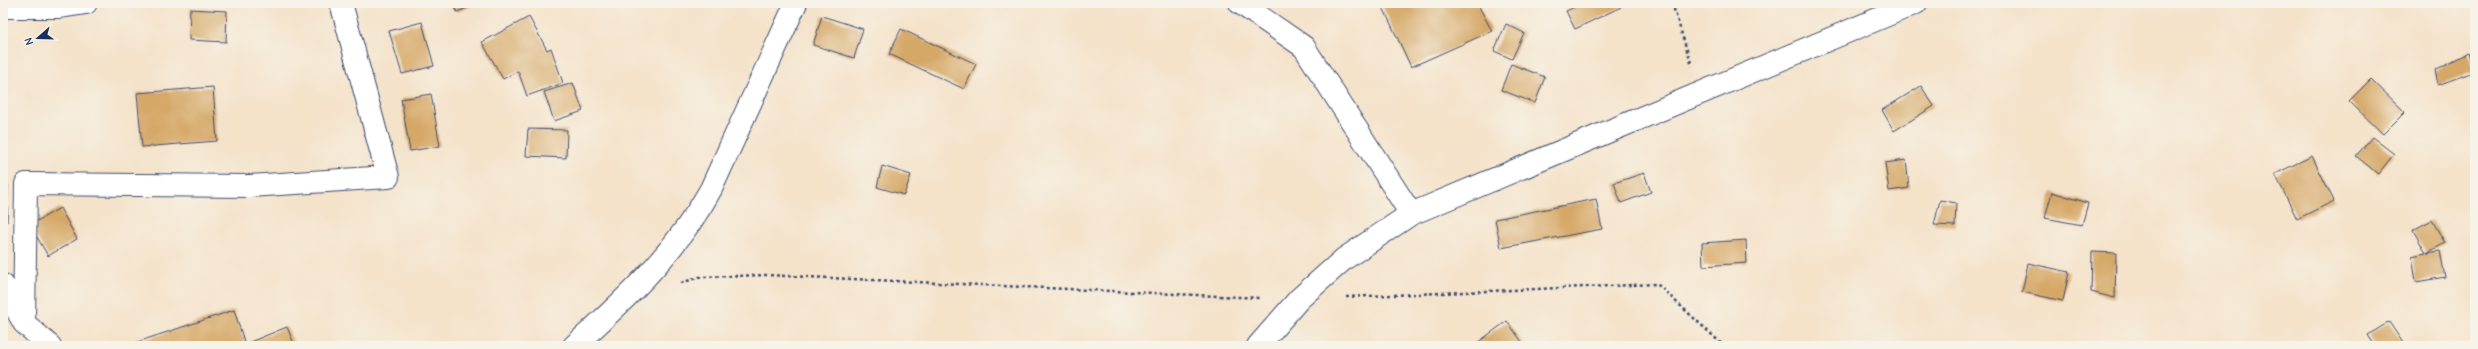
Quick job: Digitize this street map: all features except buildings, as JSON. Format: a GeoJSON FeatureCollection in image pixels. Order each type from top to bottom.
{"type":"FeatureCollection","features":[{"type":"Feature","properties":{"kind":"street"},"geometry":{"type":"LineString","coordinates":[[3,7],[60,7],[86,3]]}},
{"type":"Feature","properties":{"kind":"street"},"geometry":{"type":"LineString","coordinates":[[24,324],[26,184],[249,186],[388,177],[341,3]]}},
{"type":"Feature","properties":{"kind":"street"},"geometry":{"type":"LineString","coordinates":[[574,346],[625,300],[695,218],[711,189],[796,3]]}},
{"type":"Feature","properties":{"kind":"street"},"geometry":{"type":"LineString","coordinates":[[1240,3],[1304,48],[1411,214]]}},
{"type":"Feature","properties":{"kind":"street"},"geometry":{"type":"LineString","coordinates":[[1258,346],[1299,299],[1344,259],[1411,214],[1916,3]]}},
{"type":"Feature","properties":{"kind":"street"},"geometry":{"type":"LineString","coordinates":[[3,285],[24,324],[50,346]]}},
{"type":"Feature","properties":{"kind":"path"},"geometry":{"type":"LineString","coordinates":[[1672,3],[1701,93]]}},
{"type":"Feature","properties":{"kind":"path"},"geometry":{"type":"LineString","coordinates":[[678,284],[700,277],[766,275],[1299,299],[1657,284],[1724,346]]}}]}
